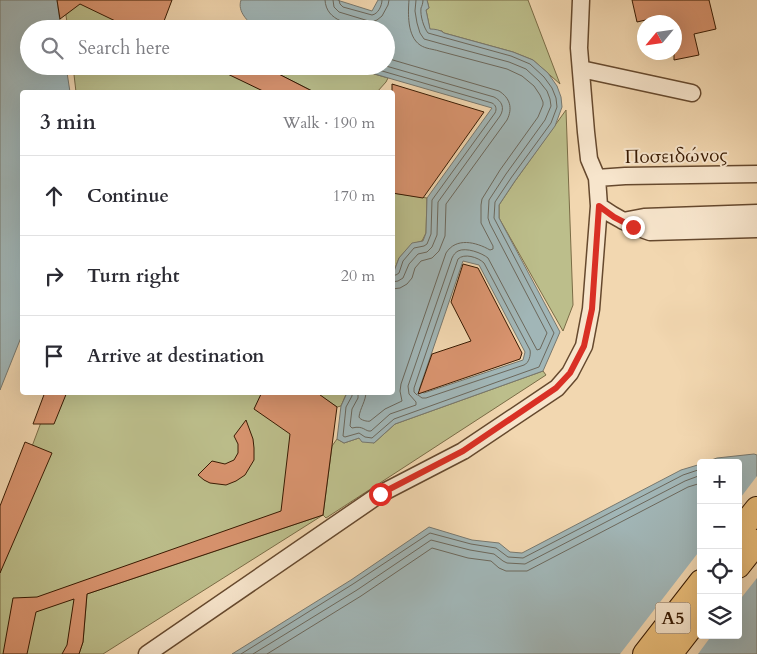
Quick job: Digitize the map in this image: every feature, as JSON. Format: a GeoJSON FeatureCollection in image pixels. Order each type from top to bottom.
{"type":"FeatureCollection","features":[{"type":"Feature","properties":{"kind":"highway"},"geometry":{"type":"LineString","coordinates":[[742,528],[757,509]]}},
{"type":"Feature","properties":{"kind":"highway"},"geometry":{"type":"LineString","coordinates":[[742,561],[757,542]]}},
{"type":"Feature","properties":{"kind":"highway","name":"Α5"},"geometry":{"type":"LineString","coordinates":[[645,654],[697,587]]}},
{"type":"Feature","properties":{"kind":"highway","name":"Α5"},"geometry":{"type":"LineString","coordinates":[[670,654],[697,619]]}},
{"type":"Feature","properties":{"kind":"street"},"geometry":{"type":"LineString","coordinates":[[147,654],[380,494],[463,451],[556,388],[570,373],[584,346],[592,309],[599,206],[597,178],[590,159],[579,48],[581,0]]}},
{"type":"Feature","properties":{"kind":"street"},"geometry":{"type":"LineString","coordinates":[[581,69],[692,93]]}},
{"type":"Feature","properties":{"kind":"street","name":"Ποσειδώνος"},"geometry":{"type":"LineString","coordinates":[[597,178],[757,174]]}},
{"type":"Feature","properties":{"kind":"street"},"geometry":{"type":"LineString","coordinates":[[599,206],[633,227],[650,232],[757,229]]}},
{"type":"Feature","properties":{"kind":"street"},"geometry":{"type":"LineString","coordinates":[[622,221],[644,217],[757,213]]}},
{"type":"Feature","properties":{"kind":"green space"},"geometry":{"type":"Polygon","coordinates":[[[71,0],[126,20],[67,20],[64,2],[71,0]]]}},
{"type":"Feature","properties":{"kind":"green space"},"geometry":{"type":"Polygon","coordinates":[[[427,0],[528,0],[560,84],[533,60],[513,52],[442,31],[430,30],[426,10],[429,8],[427,0]]]}},
{"type":"Feature","properties":{"kind":"green space"},"geometry":{"type":"Polygon","coordinates":[[[74,75],[244,75],[275,90],[76,90],[74,75]]]}},
{"type":"Feature","properties":{"kind":"green space"},"geometry":{"type":"Polygon","coordinates":[[[281,75],[378,75],[388,78],[379,90],[310,90],[281,75]]]}},
{"type":"Feature","properties":{"kind":"green space"},"geometry":{"type":"Polygon","coordinates":[[[566,110],[573,305],[563,331],[499,218],[499,205],[566,110]]]}},
{"type":"Feature","properties":{"kind":"green space"},"geometry":{"type":"Polygon","coordinates":[[[395,193],[427,198],[426,233],[422,241],[412,244],[399,258],[395,269],[395,193]]]}},
{"type":"Feature","properties":{"kind":"green space"},"geometry":{"type":"Polygon","coordinates":[[[543,371],[546,375],[326,518],[323,515],[332,446],[337,439],[344,443],[359,438],[374,443],[395,424],[543,371]]]}},
{"type":"Feature","properties":{"kind":"green space"},"geometry":{"type":"Polygon","coordinates":[[[51,395],[278,395],[296,433],[291,514],[73,592],[76,607],[67,654],[0,654],[0,558],[31,449],[51,395]]]}},
{"type":"Feature","properties":{"kind":"green space"},"geometry":{"type":"Polygon","coordinates":[[[319,395],[346,395],[341,406],[337,407],[319,395]]]}},
{"type":"Feature","properties":{"kind":"green space"},"geometry":{"type":"Polygon","coordinates":[[[323,515],[103,654],[79,654],[83,642],[87,594],[323,515]]]}},
{"type":"Feature","properties":{"kind":"water"},"geometry":{"type":"Polygon","coordinates":[[[0,0],[57,0],[60,20],[20,20],[20,75],[67,75],[70,90],[20,90],[20,340],[0,390],[0,0]]]}},
{"type":"Feature","properties":{"kind":"water"},"geometry":{"type":"Polygon","coordinates":[[[241,0],[337,0],[372,11],[378,0],[427,0],[429,8],[426,10],[430,29],[513,52],[533,60],[548,73],[557,86],[561,97],[562,107],[555,126],[499,205],[499,218],[560,332],[543,371],[395,424],[374,443],[362,442],[359,438],[344,443],[337,439],[341,406],[346,395],[395,395],[395,269],[399,258],[412,243],[423,241],[426,233],[427,198],[492,108],[378,75],[395,75],[395,20],[247,20],[241,8],[241,0]],[[463,261],[419,390],[424,393],[523,360],[525,352],[479,265],[463,261]]]}},
{"type":"Feature","properties":{"kind":"water"},"geometry":{"type":"Polygon","coordinates":[[[757,455],[757,654],[232,654],[351,580],[429,527],[472,540],[499,543],[510,552],[522,553],[681,470],[697,465],[697,639],[742,639],[742,459],[714,459],[757,455]]]}},
{"type":"Feature","properties":{"kind":"pier"},"geometry":{"type":"Polygon","coordinates":[[[757,476],[757,578],[742,597],[742,504],[742,496],[757,476]]]}},
{"type":"Feature","properties":{"kind":"pier"},"geometry":{"type":"Polygon","coordinates":[[[697,554],[697,639],[709,639],[698,654],[620,654],[697,554]]]}},
{"type":"Feature","properties":{"kind":"building"},"geometry":{"type":"Polygon","coordinates":[[[57,0],[172,0],[164,20],[113,20],[80,4],[60,19],[57,0]]]}},
{"type":"Feature","properties":{"kind":"building"},"geometry":{"type":"Polygon","coordinates":[[[632,0],[709,0],[716,29],[694,34],[699,55],[682,58],[682,15],[637,15],[637,22],[632,0]]]}},
{"type":"Feature","properties":{"kind":"building"},"geometry":{"type":"Polygon","coordinates":[[[230,75],[281,75],[310,90],[261,90],[230,75]]]}},
{"type":"Feature","properties":{"kind":"building"},"geometry":{"type":"Polygon","coordinates":[[[392,84],[484,112],[423,198],[395,193],[395,90],[392,90],[392,84]]]}},
{"type":"Feature","properties":{"kind":"building"},"geometry":{"type":"Polygon","coordinates":[[[463,264],[478,268],[522,353],[520,359],[418,394],[432,354],[471,341],[451,302],[463,264]]]}},
{"type":"Feature","properties":{"kind":"building"},"geometry":{"type":"Polygon","coordinates":[[[44,395],[66,395],[54,424],[33,424],[44,395]]]}},
{"type":"Feature","properties":{"kind":"building"},"geometry":{"type":"Polygon","coordinates":[[[261,395],[320,395],[337,407],[323,515],[87,594],[83,642],[79,654],[62,654],[67,645],[74,599],[36,612],[27,654],[3,654],[13,598],[37,597],[281,511],[290,434],[254,409],[261,395]]]}},
{"type":"Feature","properties":{"kind":"building"},"geometry":{"type":"Polygon","coordinates":[[[246,420],[253,439],[254,460],[245,475],[226,485],[210,483],[204,480],[198,475],[212,461],[225,464],[234,460],[238,453],[238,444],[234,436],[246,420]]]}},
{"type":"Feature","properties":{"kind":"building"},"geometry":{"type":"Polygon","coordinates":[[[25,442],[52,453],[0,573],[0,506],[25,442]]]}},
{"type":"Feature","properties":{"kind":"route"},"geometry":{"type":"LineString","coordinates":[[380,494],[463,451],[556,388],[570,373],[584,346],[592,309],[599,206],[633,227]]}}]}
